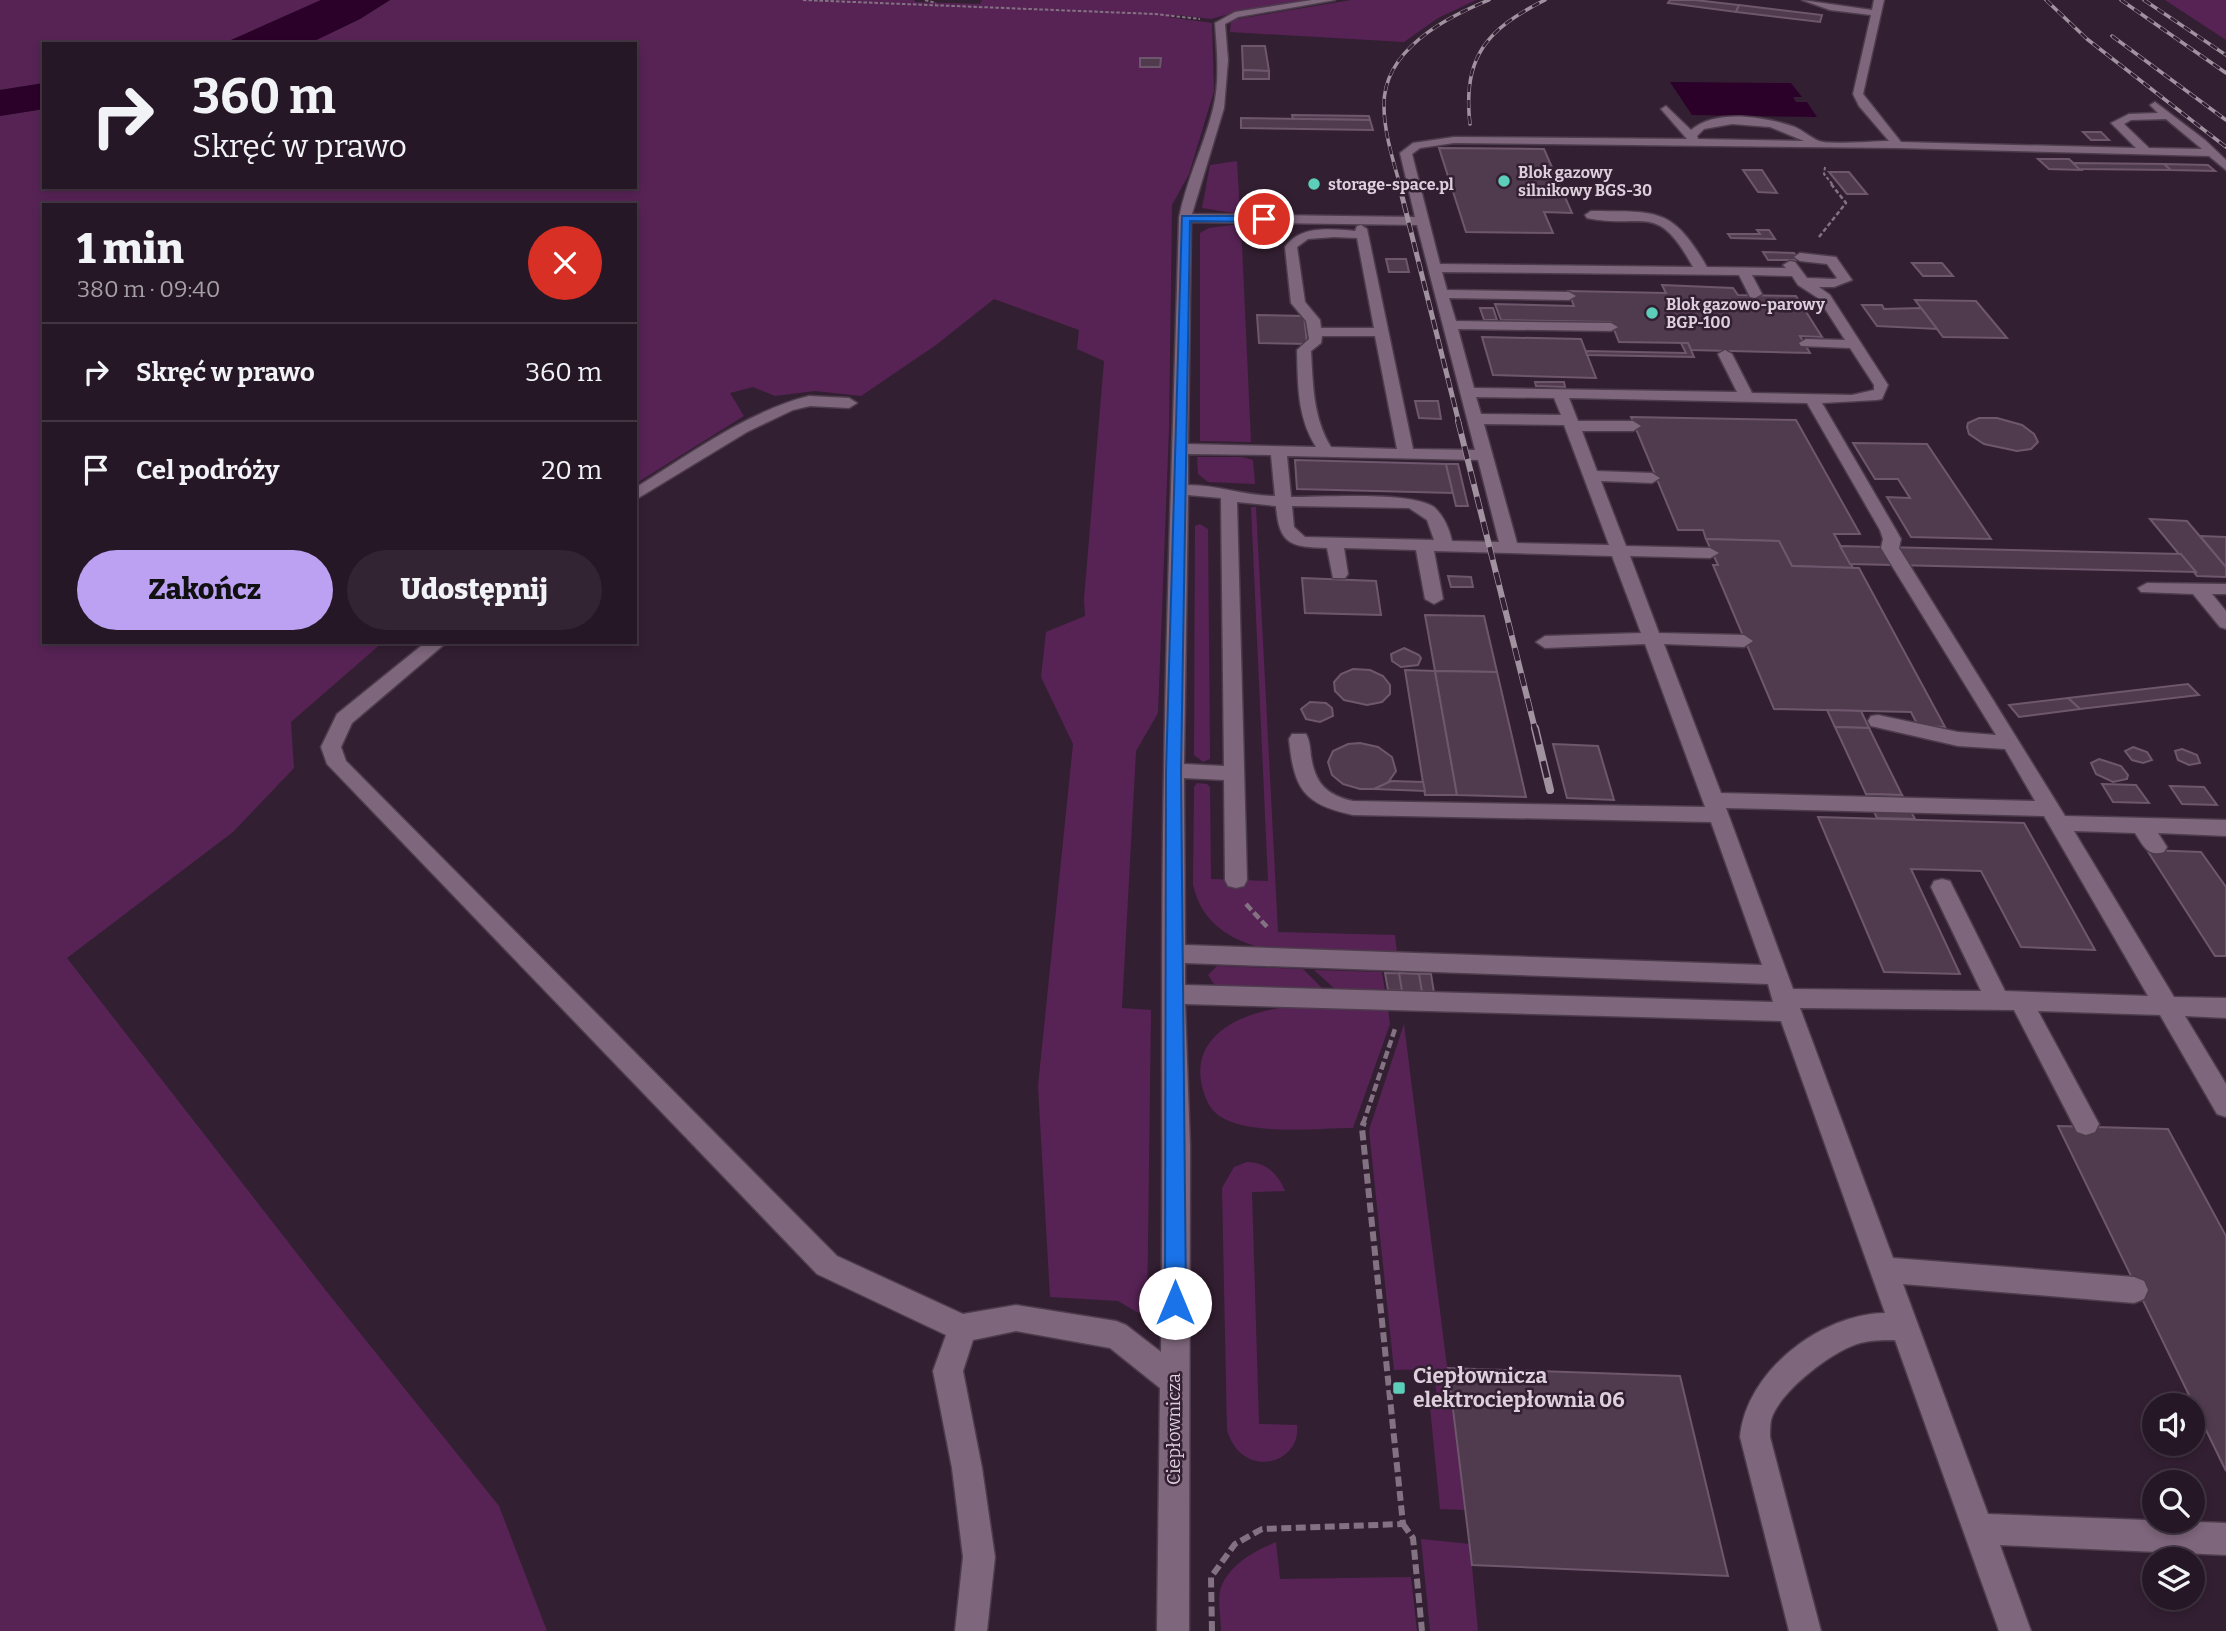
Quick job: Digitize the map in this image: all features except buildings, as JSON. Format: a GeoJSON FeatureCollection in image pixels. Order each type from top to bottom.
{"type":"FeatureCollection","features":[{"type":"Feature","properties":{"kind":"street"},"geometry":{"type":"LineString","coordinates":[[1224,20],[1330,0]]}},
{"type":"Feature","properties":{"kind":"street"},"geometry":{"type":"LineString","coordinates":[[1807,0],[1830,7],[1876,13]]}},
{"type":"Feature","properties":{"kind":"street"},"geometry":{"type":"LineString","coordinates":[[1879,0],[1858,94],[1863,104],[1898,145]]}},
{"type":"Feature","properties":{"kind":"street","name":"Ciepłownicza"},"geometry":{"type":"LineString","coordinates":[[1173,1631],[1177,1146],[1173,994],[1174,772],[1185,218],[1189,197],[1219,108],[1224,20]]}},
{"type":"Feature","properties":{"kind":"street"},"geometry":{"type":"LineString","coordinates":[[2155,106],[2201,142],[2226,167]]}},
{"type":"Feature","properties":{"kind":"street"},"geometry":{"type":"LineString","coordinates":[[1666,109],[1692,139]]}},
{"type":"Feature","properties":{"kind":"street"},"geometry":{"type":"LineString","coordinates":[[2147,152],[2117,123],[2129,117],[2168,116]]}},
{"type":"Feature","properties":{"kind":"street"},"geometry":{"type":"LineString","coordinates":[[1692,139],[1703,124],[1715,121],[1769,123],[1794,130],[1811,144]]}},
{"type":"Feature","properties":{"kind":"street"},"geometry":{"type":"LineString","coordinates":[[1509,546],[1406,153],[1417,145],[1454,139],[1692,139],[2210,153]]}},
{"type":"Feature","properties":{"kind":"street"},"geometry":{"type":"LineString","coordinates":[[1591,215],[1649,219],[1672,227],[1679,233],[1703,272]]}},
{"type":"Feature","properties":{"kind":"street"},"geometry":{"type":"LineString","coordinates":[[1185,218],[1422,221]]}},
{"type":"Feature","properties":{"kind":"street"},"geometry":{"type":"LineString","coordinates":[[1326,451],[1313,433],[1308,412],[1304,351],[1316,340],[1313,320],[1298,303],[1291,252],[1293,243],[1312,235],[1362,232],[1406,454]]}},
{"type":"Feature","properties":{"kind":"street"},"geometry":{"type":"LineString","coordinates":[[1435,268],[1703,272],[1749,283],[1797,269],[1831,260],[1845,279],[1834,283],[1797,269]]}},
{"type":"Feature","properties":{"kind":"street"},"geometry":{"type":"LineString","coordinates":[[1531,269],[1541,295]]}},
{"type":"Feature","properties":{"kind":"street"},"geometry":{"type":"LineString","coordinates":[[1469,392],[1812,398],[1877,396],[1881,385],[1823,295],[1797,269]]}},
{"type":"Feature","properties":{"kind":"street"},"geometry":{"type":"LineString","coordinates":[[1443,294],[1569,296]]}},
{"type":"Feature","properties":{"kind":"street"},"geometry":{"type":"LineString","coordinates":[[1451,325],[1583,333],[1611,327]]}},
{"type":"Feature","properties":{"kind":"street"},"geometry":{"type":"LineString","coordinates":[[1821,331],[1850,337]]}},
{"type":"Feature","properties":{"kind":"street"},"geometry":{"type":"LineString","coordinates":[[1315,332],[1380,332]]}},
{"type":"Feature","properties":{"kind":"street"},"geometry":{"type":"LineString","coordinates":[[1806,344],[1850,337]]}},
{"type":"Feature","properties":{"kind":"street"},"geometry":{"type":"LineString","coordinates":[[1725,354],[1747,397]]}},
{"type":"Feature","properties":{"kind":"street"},"geometry":{"type":"LineString","coordinates":[[1515,376],[1520,393]]}},
{"type":"Feature","properties":{"kind":"street"},"geometry":{"type":"LineString","coordinates":[[1560,393],[1715,808],[2015,1631]]}},
{"type":"Feature","properties":{"kind":"street"},"geometry":{"type":"LineString","coordinates":[[1812,398],[1888,530],[1892,540],[1890,548],[2055,816],[2226,1106]]}},
{"type":"Feature","properties":{"kind":"street"},"geometry":{"type":"LineString","coordinates":[[637,494],[742,429],[788,408],[809,401],[849,404]]}},
{"type":"Feature","properties":{"kind":"street"},"geometry":{"type":"LineString","coordinates":[[1476,419],[1633,426]]}},
{"type":"Feature","properties":{"kind":"street"},"geometry":{"type":"LineString","coordinates":[[1181,449],[1485,455]]}},
{"type":"Feature","properties":{"kind":"street"},"geometry":{"type":"LineString","coordinates":[[1278,450],[1286,527],[1291,536],[1311,544],[1509,546],[1710,553]]}},
{"type":"Feature","properties":{"kind":"street"},"geometry":{"type":"LineString","coordinates":[[1592,477],[1652,478]]}},
{"type":"Feature","properties":{"kind":"street"},"geometry":{"type":"LineString","coordinates":[[1181,490],[1208,490],[1251,500],[1388,502],[1421,506],[1435,517],[1440,526],[1444,546]]}},
{"type":"Feature","properties":{"kind":"street"},"geometry":{"type":"LineString","coordinates":[[1229,495],[1236,880]]}},
{"type":"Feature","properties":{"kind":"street"},"geometry":{"type":"LineString","coordinates":[[1335,544],[1339,574]]}},
{"type":"Feature","properties":{"kind":"street"},"geometry":{"type":"LineString","coordinates":[[1424,545],[1434,598]]}},
{"type":"Feature","properties":{"kind":"street"},"geometry":{"type":"LineString","coordinates":[[2147,588],[2226,589]]}},
{"type":"Feature","properties":{"kind":"street"},"geometry":{"type":"LineString","coordinates":[[2198,589],[2226,623]]}},
{"type":"Feature","properties":{"kind":"street"},"geometry":{"type":"LineString","coordinates":[[1545,642],[1651,638],[1744,641]]}},
{"type":"Feature","properties":{"kind":"street"},"geometry":{"type":"LineString","coordinates":[[436,644],[344,719],[331,747],[337,764],[827,1265],[962,1328],[1016,1318],[1116,1335],[1175,1381]]}},
{"type":"Feature","properties":{"kind":"street"},"geometry":{"type":"LineString","coordinates":[[1878,721],[1958,739],[2011,743]]}},
{"type":"Feature","properties":{"kind":"street"},"geometry":{"type":"LineString","coordinates":[[1299,739],[1306,782],[1324,801],[1337,805],[1394,809],[1715,808],[2055,816],[2141,825],[2226,828]]}},
{"type":"Feature","properties":{"kind":"street"},"geometry":{"type":"LineString","coordinates":[[1174,772],[1234,773]]}},
{"type":"Feature","properties":{"kind":"street"},"geometry":{"type":"LineString","coordinates":[[2141,825],[2156,848]]}},
{"type":"Feature","properties":{"kind":"street"},"geometry":{"type":"LineString","coordinates":[[1942,887],[2086,1124]]}},
{"type":"Feature","properties":{"kind":"street"},"geometry":{"type":"LineString","coordinates":[[1173,954],[1775,975]]}},
{"type":"Feature","properties":{"kind":"street"},"geometry":{"type":"LineString","coordinates":[[1173,994],[1786,1005],[2010,1001],[2226,1008]]}},
{"type":"Feature","properties":{"kind":"street"},"geometry":{"type":"LineString","coordinates":[[1883,1270],[2134,1290]]}},
{"type":"Feature","properties":{"kind":"street"},"geometry":{"type":"LineString","coordinates":[[1805,1631],[1755,1437],[1757,1416],[1767,1397],[1784,1377],[1841,1335],[1867,1328],[1904,1327]]}},
{"type":"Feature","properties":{"kind":"street"},"geometry":{"type":"LineString","coordinates":[[962,1328],[948,1371],[967,1468],[979,1557],[971,1631]]}},
{"type":"Feature","properties":{"kind":"street"},"geometry":{"type":"LineString","coordinates":[[1979,1529],[2226,1539]]}},
{"type":"Feature","properties":{"kind":"path"},"geometry":{"type":"LineString","coordinates":[[803,0],[1156,14],[1224,20]]}},
{"type":"Feature","properties":{"kind":"path"},"geometry":{"type":"LineString","coordinates":[[925,0],[943,6]]}},
{"type":"Feature","properties":{"kind":"path"},"geometry":{"type":"LineString","coordinates":[[1811,144],[1825,167],[1822,170],[1824,174],[1846,203],[1818,238],[1831,260]]}},
{"type":"Feature","properties":{"kind":"path"},"geometry":{"type":"LineString","coordinates":[[1236,880],[1242,898],[1269,929]]}},
{"type":"Feature","properties":{"kind":"path"},"geometry":{"type":"LineString","coordinates":[[1398,1018],[1362,1128],[1403,1524],[1413,1538],[1422,1631]]}},
{"type":"Feature","properties":{"kind":"path"},"geometry":{"type":"LineString","coordinates":[[1212,1631],[1210,1577],[1235,1544],[1262,1529],[1403,1524]]}},
{"type":"Feature","properties":{"kind":"shaded area"},"geometry":{"type":"Polygon","coordinates":[[[0,0],[321,0],[226,42],[42,42],[42,83],[0,90],[0,0]]]}},
{"type":"Feature","properties":{"kind":"shaded area"},"geometry":{"type":"Polygon","coordinates":[[[321,0],[390,0],[360,19],[312,42],[226,42],[321,0]]]}},
{"type":"Feature","properties":{"kind":"shaded area"},"geometry":{"type":"Polygon","coordinates":[[[390,0],[914,0],[980,4],[982,0],[1313,0],[1240,11],[1211,19],[1177,15],[1168,17],[1212,23],[1214,91],[1189,174],[1172,205],[1169,428],[1158,713],[1136,751],[1122,1008],[1151,1010],[1147,1318],[1118,1301],[1050,1297],[1038,1086],[1073,744],[1041,677],[1046,632],[1085,616],[1084,599],[1104,361],[1077,349],[1079,330],[994,299],[936,345],[861,396],[815,391],[775,396],[753,387],[730,393],[744,416],[637,483],[637,203],[42,203],[42,644],[381,644],[291,722],[294,768],[233,832],[67,958],[327,1292],[499,1506],[547,1631],[0,1631],[0,116],[42,109],[42,189],[637,189],[637,42],[312,42],[360,19],[390,0]]]}},
{"type":"Feature","properties":{"kind":"shaded area"},"geometry":{"type":"Polygon","coordinates":[[[1351,0],[1476,0],[1438,18],[1404,42],[1230,32],[1231,20],[1351,0]]]}},
{"type":"Feature","properties":{"kind":"shaded area"},"geometry":{"type":"Polygon","coordinates":[[[2165,0],[2226,0],[2226,40],[2165,0]]]}},
{"type":"Feature","properties":{"kind":"shaded area"},"geometry":{"type":"Polygon","coordinates":[[[1670,82],[1791,83],[1802,97],[1793,97],[1796,102],[1807,102],[1817,117],[1692,115],[1670,82]]]}},
{"type":"Feature","properties":{"kind":"shaded area"},"geometry":{"type":"Polygon","coordinates":[[[42,83],[42,109],[0,116],[0,90],[42,83]]]}},
{"type":"Feature","properties":{"kind":"shaded area"},"geometry":{"type":"Polygon","coordinates":[[[1237,161],[1240,214],[1202,208],[1210,165],[1237,161]]]}},
{"type":"Feature","properties":{"kind":"shaded area"},"geometry":{"type":"Polygon","coordinates":[[[1241,224],[1251,442],[1200,441],[1200,233],[1209,228],[1241,224]]]}},
{"type":"Feature","properties":{"kind":"shaded area"},"geometry":{"type":"Polygon","coordinates":[[[1197,457],[1242,457],[1253,460],[1255,484],[1208,482],[1198,474],[1197,457]]]}},
{"type":"Feature","properties":{"kind":"shaded area"},"geometry":{"type":"Polygon","coordinates":[[[1251,507],[1256,507],[1278,932],[1395,935],[1397,953],[1255,946],[1223,931],[1207,916],[1196,896],[1193,884],[1194,787],[1197,783],[1210,787],[1211,879],[1268,881],[1251,507]]]}},
{"type":"Feature","properties":{"kind":"shaded area"},"geometry":{"type":"Polygon","coordinates":[[[1200,524],[1208,529],[1210,759],[1203,762],[1194,755],[1195,526],[1200,524]]]}},
{"type":"Feature","properties":{"kind":"shaded area"},"geometry":{"type":"Polygon","coordinates":[[[1217,966],[1303,969],[1323,989],[1219,986],[1214,984],[1208,975],[1217,966]]]}},
{"type":"Feature","properties":{"kind":"shaded area"},"geometry":{"type":"Polygon","coordinates":[[[1314,970],[1382,972],[1385,990],[1335,989],[1314,970]]]}},
{"type":"Feature","properties":{"kind":"shaded area"},"geometry":{"type":"Polygon","coordinates":[[[1286,1007],[1388,1010],[1390,1024],[1353,1128],[1286,1130],[1250,1127],[1221,1117],[1209,1104],[1202,1086],[1200,1068],[1204,1052],[1212,1039],[1238,1020],[1286,1007]]]}},
{"type":"Feature","properties":{"kind":"shaded area"},"geometry":{"type":"Polygon","coordinates":[[[1404,1024],[1465,1510],[1440,1509],[1429,1397],[1437,1397],[1433,1369],[1394,1370],[1369,1130],[1404,1024]]]}},
{"type":"Feature","properties":{"kind":"shaded area"},"geometry":{"type":"Polygon","coordinates":[[[1247,1162],[1260,1164],[1271,1170],[1285,1191],[1252,1192],[1259,1424],[1297,1425],[1296,1439],[1290,1449],[1281,1457],[1269,1461],[1257,1461],[1245,1456],[1235,1446],[1227,1430],[1222,1188],[1234,1167],[1247,1162]]]}},
{"type":"Feature","properties":{"kind":"shaded area"},"geometry":{"type":"Polygon","coordinates":[[[1421,1539],[1470,1544],[1478,1631],[1430,1631],[1421,1539]]]}},
{"type":"Feature","properties":{"kind":"shaded area"},"geometry":{"type":"Polygon","coordinates":[[[1276,1542],[1280,1579],[1411,1577],[1417,1631],[1221,1631],[1219,1597],[1225,1579],[1244,1559],[1276,1542]]]}},
{"type":"Feature","properties":{"kind":"railway"},"geometry":{"type":"LineString","coordinates":[[1400,185],[1384,116],[1386,86],[1394,68],[1405,53],[1436,27],[1489,0]]}},
{"type":"Feature","properties":{"kind":"railway"},"geometry":{"type":"LineString","coordinates":[[1470,124],[1470,80],[1483,48],[1508,22],[1545,0]]}},
{"type":"Feature","properties":{"kind":"railway"},"geometry":{"type":"LineString","coordinates":[[2046,0],[2087,39],[2226,147]]}},
{"type":"Feature","properties":{"kind":"railway"},"geometry":{"type":"LineString","coordinates":[[2121,0],[2226,73]]}},
{"type":"Feature","properties":{"kind":"railway"},"geometry":{"type":"LineString","coordinates":[[2144,0],[2226,55]]}},
{"type":"Feature","properties":{"kind":"railway"},"geometry":{"type":"LineString","coordinates":[[2112,36],[2226,120]]}},
{"type":"Feature","properties":{"kind":"railway"},"geometry":{"type":"LineString","coordinates":[[1399,184],[1459,423]]}},
{"type":"Feature","properties":{"kind":"railway"},"geometry":{"type":"LineString","coordinates":[[1458,421],[1535,729]]}},
{"type":"Feature","properties":{"kind":"railway"},"geometry":{"type":"LineString","coordinates":[[1535,728],[1550,790]]}},
{"type":"Feature","properties":{"kind":"place","name":"Blok gazowy silnikowy BGS-30"},"geometry":{"type":"Point","coordinates":[1504,181]}},
{"type":"Feature","properties":{"kind":"place","name":"storage-space.pl"},"geometry":{"type":"Point","coordinates":[1314,184]}},
{"type":"Feature","properties":{"kind":"place","name":"Blok gazowo-parowy BGP-100"},"geometry":{"type":"Point","coordinates":[1652,313]}},
{"type":"Feature","properties":{"kind":"place","name":"Ciepłownicza elektrociepłownia 06"},"geometry":{"type":"Point","coordinates":[1399,1388]}},
{"type":"Feature","properties":{"kind":"route"},"geometry":{"type":"LineString","coordinates":[[1175,1303],[1177,1146],[1173,994],[1174,772],[1185,218],[1264,219]]}}]}
